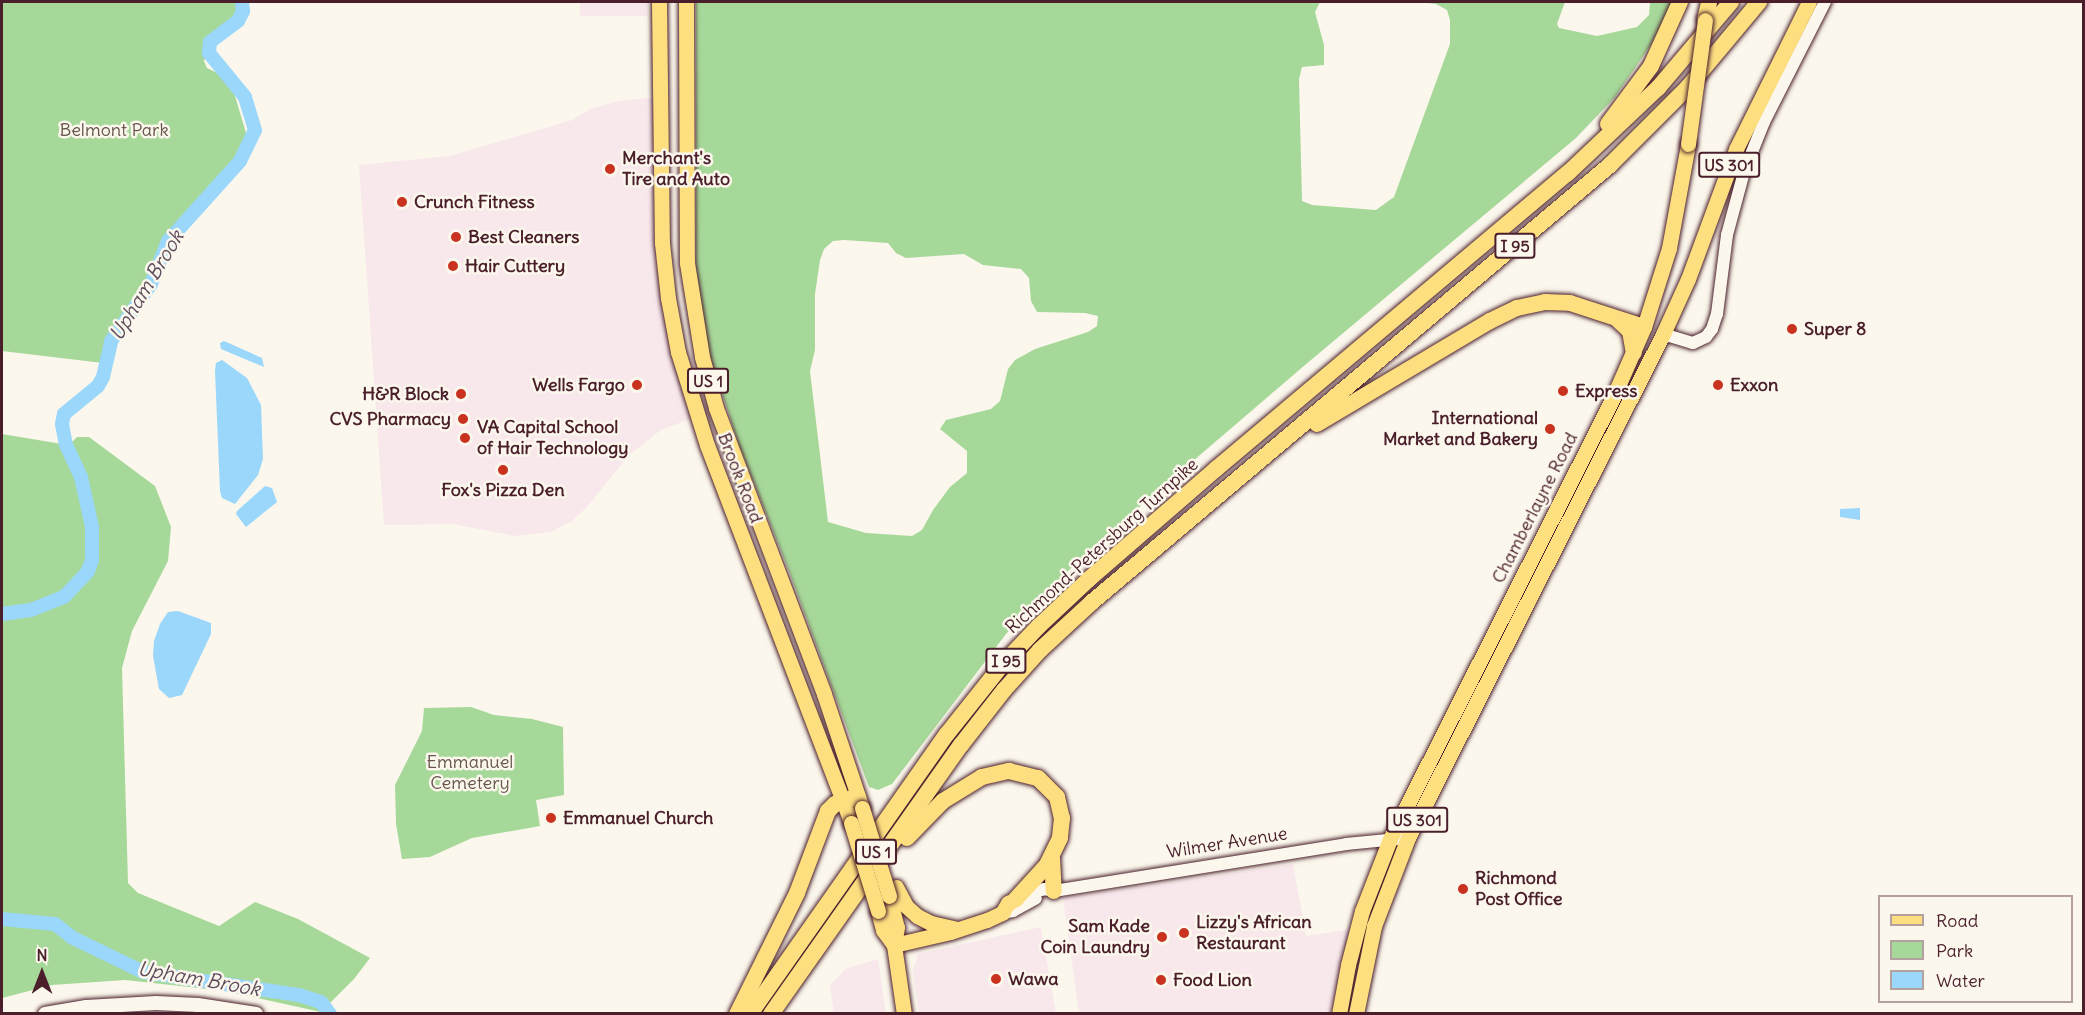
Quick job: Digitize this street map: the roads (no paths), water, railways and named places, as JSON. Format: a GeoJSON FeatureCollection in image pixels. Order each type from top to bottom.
{"type":"FeatureCollection","features":[{"type":"Feature","properties":{"kind":"highway"},"geometry":{"type":"LineString","coordinates":[[1504,228],[1550,177],[1603,130],[1627,102],[1651,66],[1680,2]]}},
{"type":"Feature","properties":{"kind":"highway"},"geometry":{"type":"LineString","coordinates":[[1705,20],[1707,2]]}},
{"type":"Feature","properties":{"kind":"highway","name":"I 95"},"geometry":{"type":"LineString","coordinates":[[1504,228],[1638,108],[1731,2]]}},
{"type":"Feature","properties":{"kind":"highway","name":"I 95"},"geometry":{"type":"LineString","coordinates":[[1249,469],[1610,165],[1688,87],[1759,2]]}},
{"type":"Feature","properties":{"kind":"highway","name":"Richmond-Petersburg Turnpike"},"geometry":{"type":"LineString","coordinates":[[750,1014],[947,734],[1020,645],[1089,579],[1197,485],[1504,228]]}},
{"type":"Feature","properties":{"kind":"highway"},"geometry":{"type":"LineString","coordinates":[[1249,469],[1348,405],[1517,308],[1545,302],[1570,303],[1644,327]]}},
{"type":"Feature","properties":{"kind":"highway"},"geometry":{"type":"LineString","coordinates":[[1612,316],[1630,331],[1634,353]]}},
{"type":"Feature","properties":{"kind":"highway","name":"Richmond-Petersburg Turnpike"},"geometry":{"type":"LineString","coordinates":[[771,1014],[978,721],[1040,650],[1092,602],[1249,469]]}},
{"type":"Feature","properties":{"kind":"highway"},"geometry":{"type":"LineString","coordinates":[[882,857],[904,841],[932,811],[955,792],[982,777],[1009,771],[1038,778],[1057,797],[1061,810],[1061,830],[1052,858],[1054,891]]}},
{"type":"Feature","properties":{"kind":"highway"},"geometry":{"type":"LineString","coordinates":[[737,1014],[797,893],[828,810],[858,802]]}},
{"type":"Feature","properties":{"kind":"highway"},"geometry":{"type":"LineString","coordinates":[[1016,899],[1052,858]]}},
{"type":"Feature","properties":{"kind":"main road","name":"Brook Road"},"geometry":{"type":"LineString","coordinates":[[659,2],[662,243],[668,298],[678,352],[703,435],[858,802],[892,892],[897,927],[894,945],[904,1014]]}},
{"type":"Feature","properties":{"kind":"main road","name":"Brook Road"},"geometry":{"type":"LineString","coordinates":[[686,2],[687,263],[702,357],[716,408],[825,694],[849,766],[858,802],[851,823],[883,930],[894,945]]}},
{"type":"Feature","properties":{"kind":"main road","name":"Chamberlayne Road"},"geometry":{"type":"LineString","coordinates":[[1356,1014],[1374,926],[1408,838],[1664,334],[1692,271],[1736,149],[1809,2]]}},
{"type":"Feature","properties":{"kind":"main road","name":"Chamberlayne Road"},"geometry":{"type":"LineString","coordinates":[[1340,1014],[1348,965],[1362,911],[1390,839],[1634,353],[1644,327],[1669,248],[1688,144],[1705,20]]}},
{"type":"Feature","properties":{"kind":"main road"},"geometry":{"type":"LineString","coordinates":[[1644,327],[1664,334]]}},
{"type":"Feature","properties":{"kind":"main road"},"geometry":{"type":"LineString","coordinates":[[892,892],[917,916],[931,923],[958,930]]}},
{"type":"Feature","properties":{"kind":"main road","name":"Wilmer Avenue"},"geometry":{"type":"LineString","coordinates":[[894,945],[958,930],[1002,913],[1008,903],[1016,899]]}},
{"type":"Feature","properties":{"kind":"main road"},"geometry":{"type":"LineString","coordinates":[[45,1014],[86,1007],[156,1003],[198,1005],[256,1014]]}},
{"type":"Feature","properties":{"kind":"street"},"geometry":{"type":"LineString","coordinates":[[1664,334],[1693,343],[1706,337],[1712,329],[1717,314],[1729,225],[1744,172],[1764,122],[1826,2]]}},
{"type":"Feature","properties":{"kind":"street","name":"Wilmer Avenue"},"geometry":{"type":"LineString","coordinates":[[1016,899],[1040,890],[1054,891],[1408,838]]}},
{"type":"Feature","properties":{"kind":"street","name":"Wilmer Avenue"},"geometry":{"type":"LineString","coordinates":[[1002,913],[1013,911],[1029,901],[1054,891]]}},
{"type":"Feature","properties":{"kind":"water"},"geometry":{"type":"Polygon","coordinates":[[[224,341],[262,358],[264,367],[221,349],[220,343],[224,341]]]}},
{"type":"Feature","properties":{"kind":"water"},"geometry":{"type":"Polygon","coordinates":[[[222,360],[247,378],[261,405],[263,459],[258,475],[235,504],[222,498],[220,491],[215,371],[216,363],[222,360]]]}},
{"type":"Feature","properties":{"kind":"water"},"geometry":{"type":"Polygon","coordinates":[[[265,486],[272,488],[277,502],[246,527],[236,514],[237,511],[265,486]]]}},
{"type":"Feature","properties":{"kind":"water"},"geometry":{"type":"Polygon","coordinates":[[[1860,508],[1860,520],[1840,517],[1840,509],[1860,508]]]}},
{"type":"Feature","properties":{"kind":"water"},"geometry":{"type":"Polygon","coordinates":[[[178,611],[211,623],[211,634],[182,695],[169,698],[159,689],[153,656],[154,641],[160,624],[168,612],[178,611]]]}},
{"type":"Feature","properties":{"kind":"waterway","name":"Upham Brook"},"geometry":{"type":"LineString","coordinates":[[2,614],[31,610],[64,597],[88,571],[92,560],[92,527],[81,477],[66,445],[62,424],[64,414],[98,386],[103,377],[111,341],[151,284],[168,241],[240,161],[255,130],[245,97],[209,53],[210,42],[238,21],[243,11],[242,2]]}},
{"type":"Feature","properties":{"kind":"waterway","name":"Upham Brook"},"geometry":{"type":"LineString","coordinates":[[2,919],[55,924],[73,938],[143,972],[299,995],[321,1002],[330,1014]]}},
{"type":"Feature","properties":{"kind":"place","name":"Merchant's Tire and Auto"},"geometry":{"type":"Point","coordinates":[610,169]}},
{"type":"Feature","properties":{"kind":"place","name":"Crunch Fitness"},"geometry":{"type":"Point","coordinates":[402,202]}},
{"type":"Feature","properties":{"kind":"place","name":"Best Cleaners"},"geometry":{"type":"Point","coordinates":[456,237]}},
{"type":"Feature","properties":{"kind":"place","name":"Hair Cuttery"},"geometry":{"type":"Point","coordinates":[453,266]}},
{"type":"Feature","properties":{"kind":"place","name":"Super 8"},"geometry":{"type":"Point","coordinates":[1792,329]}},
{"type":"Feature","properties":{"kind":"place","name":"Wells Fargo"},"geometry":{"type":"Point","coordinates":[637,385]}},
{"type":"Feature","properties":{"kind":"place","name":"Exxon"},"geometry":{"type":"Point","coordinates":[1718,385]}},
{"type":"Feature","properties":{"kind":"place","name":"Express"},"geometry":{"type":"Point","coordinates":[1563,391]}},
{"type":"Feature","properties":{"kind":"place","name":"H&R Block"},"geometry":{"type":"Point","coordinates":[461,394]}},
{"type":"Feature","properties":{"kind":"place","name":"CVS Pharmacy"},"geometry":{"type":"Point","coordinates":[463,419]}},
{"type":"Feature","properties":{"kind":"place","name":"International Market and Bakery"},"geometry":{"type":"Point","coordinates":[1550,429]}},
{"type":"Feature","properties":{"kind":"place","name":"VA Capital School of Hair Technology"},"geometry":{"type":"Point","coordinates":[465,438]}},
{"type":"Feature","properties":{"kind":"place","name":"Fox's Pizza Den"},"geometry":{"type":"Point","coordinates":[503,470]}},
{"type":"Feature","properties":{"kind":"place","name":"Emmanuel Church"},"geometry":{"type":"Point","coordinates":[551,818]}},
{"type":"Feature","properties":{"kind":"place","name":"Richmond Post Office"},"geometry":{"type":"Point","coordinates":[1463,889]}},
{"type":"Feature","properties":{"kind":"place","name":"Lizzy's African Restaurant"},"geometry":{"type":"Point","coordinates":[1184,933]}},
{"type":"Feature","properties":{"kind":"place","name":"Sam Kade Coin Laundry"},"geometry":{"type":"Point","coordinates":[1162,937]}},
{"type":"Feature","properties":{"kind":"place","name":"Wawa"},"geometry":{"type":"Point","coordinates":[996,979]}},
{"type":"Feature","properties":{"kind":"place","name":"Food Lion"},"geometry":{"type":"Point","coordinates":[1161,980]}},
{"type":"Feature","properties":{"kind":"park label","name":"Belmont Park"},"geometry":{"type":"Point","coordinates":[114,130]}},
{"type":"Feature","properties":{"kind":"park label","name":"Emmanuel Cemetery"},"geometry":{"type":"Point","coordinates":[470,774]}}]}
